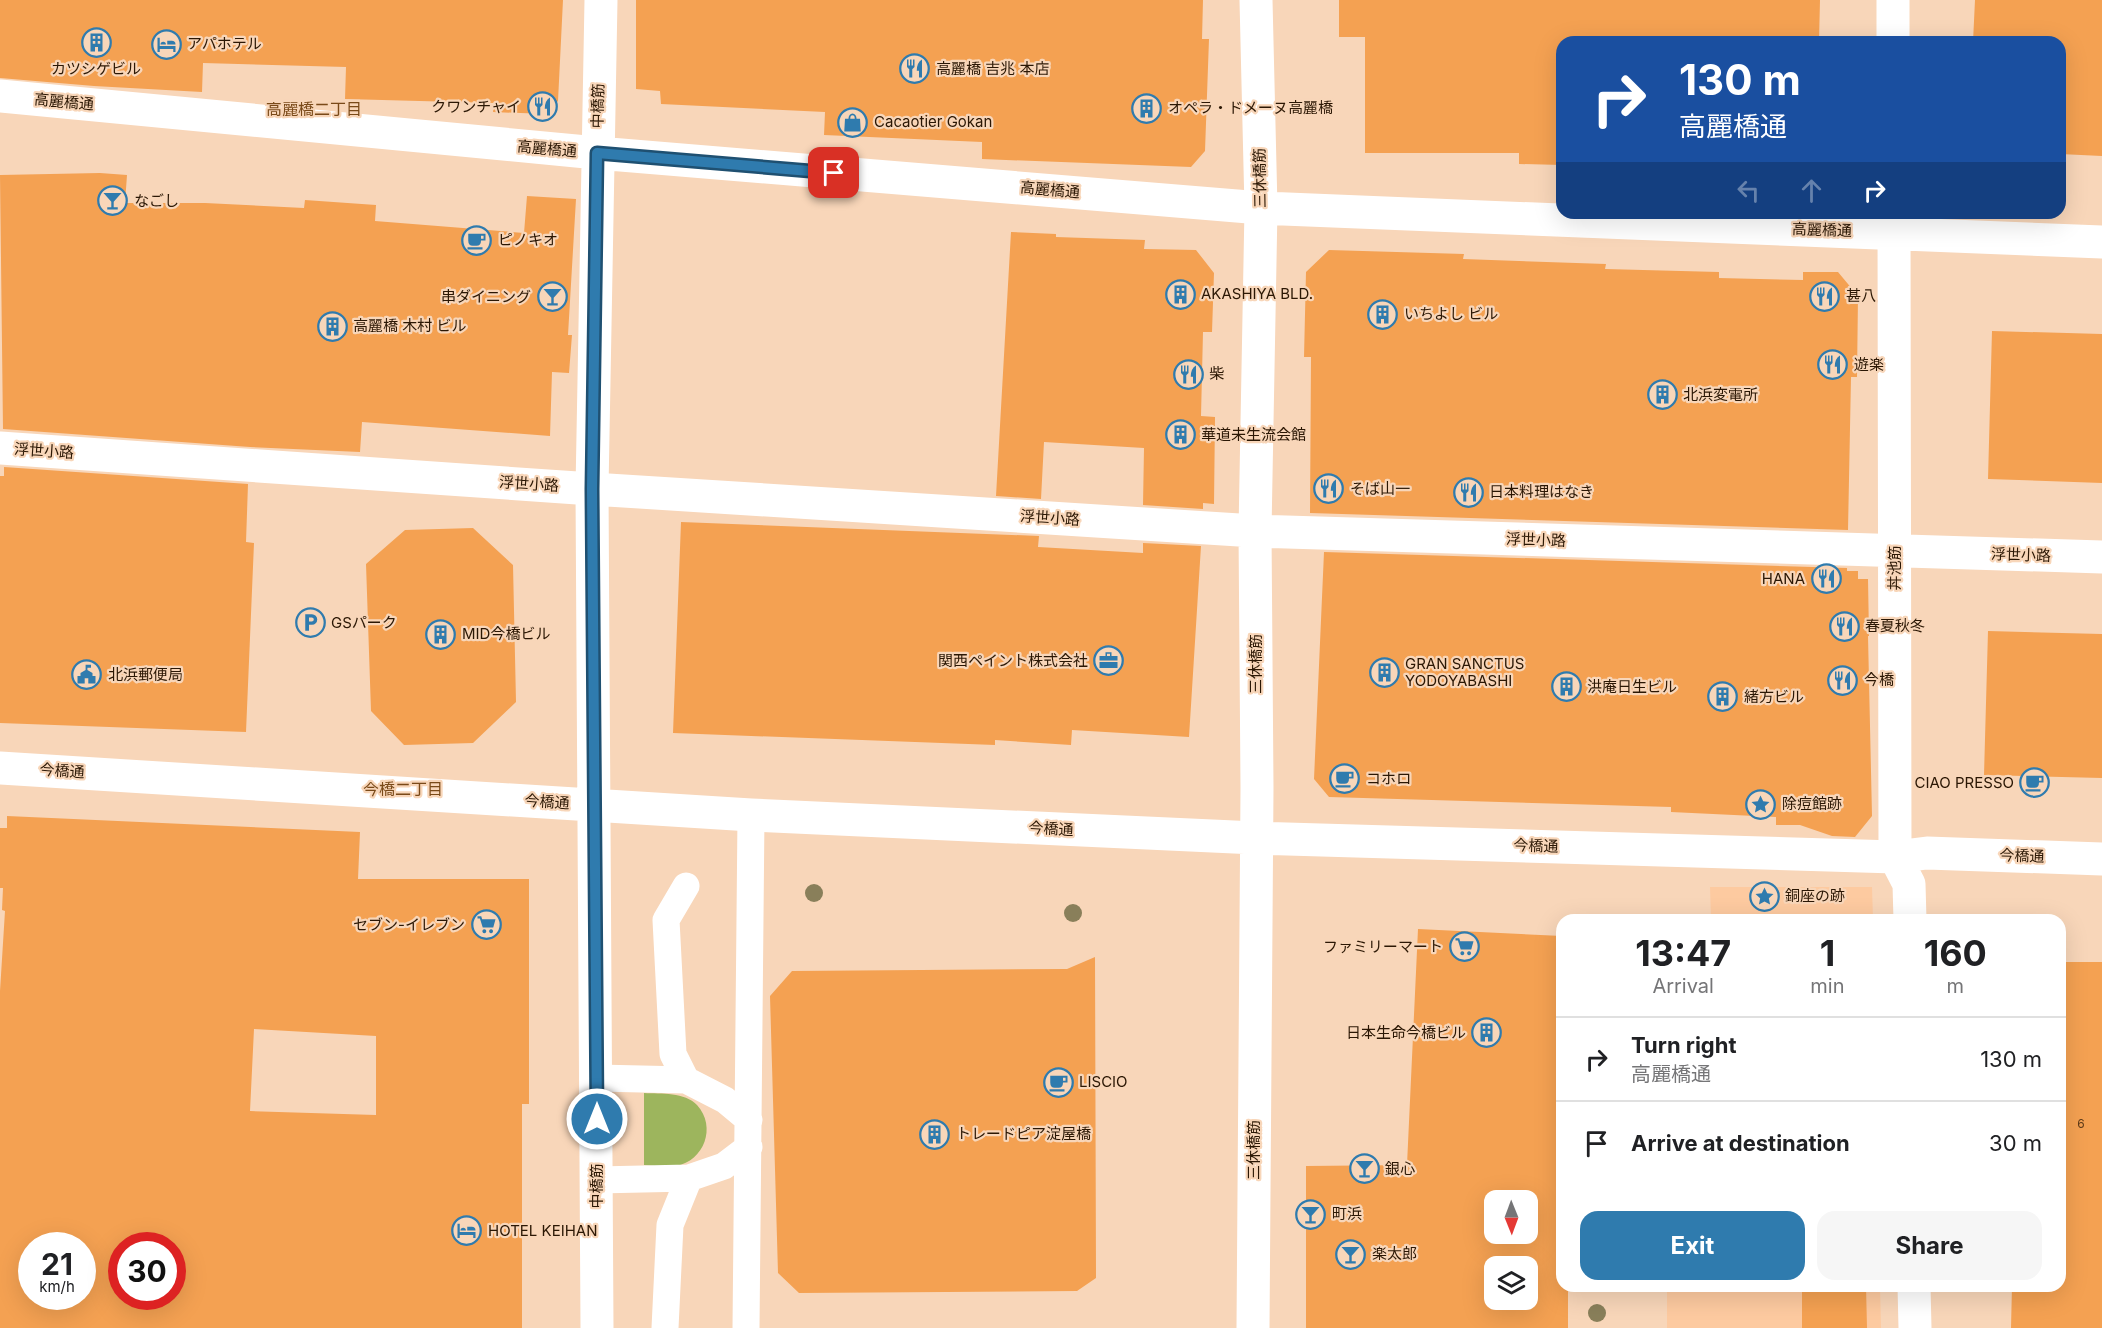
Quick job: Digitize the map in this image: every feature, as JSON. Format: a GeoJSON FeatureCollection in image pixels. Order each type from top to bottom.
{"type":"FeatureCollection","features":[{"type":"Feature","properties":{"kind":"street","name":"中橋筋"},"geometry":{"type":"LineString","coordinates":[[597,1328],[596,805],[592,489],[601,0]]}},
{"type":"Feature","properties":{"kind":"street","name":"三休橋筋"},"geometry":{"type":"LineString","coordinates":[[1253,1328],[1255,531],[1261,208],[1256,0]]}},
{"type":"Feature","properties":{"kind":"street"},"geometry":{"type":"LineString","coordinates":[[1893,0],[1893,36]]}},
{"type":"Feature","properties":{"kind":"street","name":"高麗橋通"},"geometry":{"type":"LineString","coordinates":[[0,96],[597,153],[1261,208],[1556,215]]}},
{"type":"Feature","properties":{"kind":"street","name":"高麗橋通"},"geometry":{"type":"LineString","coordinates":[[1725,219],[1894,223],[2102,242]]}},
{"type":"Feature","properties":{"kind":"street","name":"丼池筋"},"geometry":{"type":"LineString","coordinates":[[1894,223],[1895,857],[1909,884],[1910,914]]}},
{"type":"Feature","properties":{"kind":"street","name":"浮世小路"},"geometry":{"type":"LineString","coordinates":[[0,448],[592,489],[1255,531],[2102,557]]}},
{"type":"Feature","properties":{"kind":"street","name":"今橋通"},"geometry":{"type":"LineString","coordinates":[[0,768],[751,815],[1256,838],[1895,857],[1927,853],[2102,859]]}},
{"type":"Feature","properties":{"kind":"street"},"geometry":{"type":"LineString","coordinates":[[1914,1292],[1915,1328]]}},
{"type":"Feature","properties":{"kind":"lane"},"geometry":{"type":"LineString","coordinates":[[746,1328],[751,815]]}},
{"type":"Feature","properties":{"kind":"lane"},"geometry":{"type":"LineString","coordinates":[[686,886],[666,921],[673,1054],[686,1080]]}},
{"type":"Feature","properties":{"kind":"lane"},"geometry":{"type":"LineString","coordinates":[[597,1078],[686,1080],[725,1100],[749,1120]]}},
{"type":"Feature","properties":{"kind":"lane"},"geometry":{"type":"LineString","coordinates":[[597,1180],[689,1178],[724,1167],[749,1147]]}},
{"type":"Feature","properties":{"kind":"lane"},"geometry":{"type":"LineString","coordinates":[[665,1328],[670,1225],[689,1178]]}},
{"type":"Feature","properties":{"kind":"shaded area"},"geometry":{"type":"Polygon","coordinates":[[[1710,887],[1872,887],[1873,914],[1711,914],[1710,887]]]}},
{"type":"Feature","properties":{"kind":"shaded area"},"geometry":{"type":"Polygon","coordinates":[[[1667,1292],[1880,1292],[1881,1328],[1667,1328],[1667,1292]]]}},
{"type":"Feature","properties":{"kind":"green space"},"geometry":{"type":"Polygon","coordinates":[[[644,1093],[686,1098],[697,1105],[703,1114],[707,1133],[704,1142],[694,1157],[686,1163],[676,1166],[644,1165],[644,1093]]]}},
{"type":"Feature","properties":{"kind":"building"},"geometry":{"type":"Polygon","coordinates":[[[0,0],[563,0],[558,101],[546,114],[493,112],[494,103],[345,99],[346,67],[203,63],[202,92],[0,78],[0,0]]]}},
{"type":"Feature","properties":{"kind":"building"},"geometry":{"type":"Polygon","coordinates":[[[636,0],[1203,0],[1202,39],[1209,39],[1205,151],[1191,167],[982,159],[982,142],[824,135],[825,112],[661,104],[660,91],[636,89],[636,0]]]}},
{"type":"Feature","properties":{"kind":"building"},"geometry":{"type":"Polygon","coordinates":[[[1339,0],[1820,0],[1819,36],[1556,36],[1556,165],[1519,164],[1519,153],[1365,153],[1365,37],[1339,37],[1339,0]]]}},
{"type":"Feature","properties":{"kind":"building"},"geometry":{"type":"Polygon","coordinates":[[[1975,0],[2102,0],[2102,156],[2066,154],[2066,36],[1973,36],[1975,0]]]}},
{"type":"Feature","properties":{"kind":"building"},"geometry":{"type":"Polygon","coordinates":[[[100,173],[127,175],[125,203],[205,203],[304,208],[305,200],[376,205],[375,221],[524,233],[527,196],[576,199],[568,335],[572,335],[569,373],[552,372],[550,436],[362,422],[360,452],[250,447],[3,429],[0,175],[100,173]]]}},
{"type":"Feature","properties":{"kind":"building"},"geometry":{"type":"Polygon","coordinates":[[[1011,232],[1056,234],[1056,237],[1145,240],[1144,249],[1196,250],[1214,273],[1212,332],[1203,332],[1201,416],[1215,417],[1214,504],[1203,503],[1203,509],[1143,505],[1144,448],[1044,442],[1041,499],[996,496],[1011,232]]]}},
{"type":"Feature","properties":{"kind":"building"},"geometry":{"type":"Polygon","coordinates":[[[1329,250],[1464,254],[1463,259],[1606,264],[1605,269],[1719,272],[1719,278],[1803,280],[1803,272],[1838,272],[1858,296],[1857,377],[1851,377],[1848,530],[1310,513],[1311,357],[1304,357],[1306,272],[1329,250]]]}},
{"type":"Feature","properties":{"kind":"building"},"geometry":{"type":"Polygon","coordinates":[[[1992,331],[2102,334],[2102,483],[1988,479],[1992,331]]]}},
{"type":"Feature","properties":{"kind":"building"},"geometry":{"type":"Polygon","coordinates":[[[4,467],[248,484],[246,542],[254,543],[246,732],[0,723],[0,476],[4,476],[4,467]]]}},
{"type":"Feature","properties":{"kind":"building"},"geometry":{"type":"Polygon","coordinates":[[[681,522],[1039,536],[1038,547],[1143,553],[1143,543],[1201,546],[1189,737],[1072,730],[1071,745],[995,740],[995,745],[673,733],[681,522]]]}},
{"type":"Feature","properties":{"kind":"building","name":"MID今橋ビル"},"geometry":{"type":"Polygon","coordinates":[[[473,528],[513,565],[516,702],[473,743],[404,745],[371,711],[366,564],[405,530],[473,528]]]}},
{"type":"Feature","properties":{"kind":"building"},"geometry":{"type":"Polygon","coordinates":[[[1324,552],[1847,568],[1847,571],[1858,571],[1858,579],[1868,579],[1872,816],[1855,837],[1832,836],[1800,825],[1776,825],[1776,817],[1671,812],[1671,807],[1329,797],[1314,779],[1324,552]]]}},
{"type":"Feature","properties":{"kind":"building"},"geometry":{"type":"Polygon","coordinates":[[[1988,631],[2102,634],[2102,778],[1984,775],[1988,631]]]}},
{"type":"Feature","properties":{"kind":"building"},"geometry":{"type":"Polygon","coordinates":[[[7,816],[360,832],[358,879],[529,879],[529,1104],[522,1104],[522,1328],[0,1328],[0,991],[5,911],[2,910],[3,888],[0,888],[0,828],[7,828],[7,816]],[[254,1029],[250,1111],[376,1115],[376,1036],[254,1029]]]}},
{"type":"Feature","properties":{"kind":"building"},"geometry":{"type":"Polygon","coordinates":[[[1418,929],[1556,936],[1556,1292],[1568,1292],[1568,1328],[1306,1328],[1306,1166],[1407,1165],[1418,929]]]}},
{"type":"Feature","properties":{"kind":"building","name":"トレードピア淀屋橋"},"geometry":{"type":"Polygon","coordinates":[[[1095,957],[1096,1278],[1077,1291],[799,1293],[778,1273],[770,996],[792,971],[1067,969],[1095,957]]]}},
{"type":"Feature","properties":{"kind":"building"},"geometry":{"type":"Polygon","coordinates":[[[2066,962],[2102,962],[2102,1328],[2011,1328],[2012,1292],[2066,1292],[2066,962]]]}},
{"type":"Feature","properties":{"kind":"building"},"geometry":{"type":"Polygon","coordinates":[[[1802,1292],[1866,1292],[1867,1328],[1802,1328],[1802,1292]]]}},
{"type":"Feature","properties":{"kind":"place","name":"カツシゲビル"},"geometry":{"type":"Point","coordinates":[96,42]}},
{"type":"Feature","properties":{"kind":"place","name":"アパホテル"},"geometry":{"type":"Point","coordinates":[166,44]}},
{"type":"Feature","properties":{"kind":"place","name":"高麗橋 吉兆 本店"},"geometry":{"type":"Point","coordinates":[915,69]}},
{"type":"Feature","properties":{"kind":"place","name":"クワンチャイ"},"geometry":{"type":"Point","coordinates":[542,107]}},
{"type":"Feature","properties":{"kind":"place","name":"オペラ・ドメーヌ高麗橋"},"geometry":{"type":"Point","coordinates":[1147,108]}},
{"type":"Feature","properties":{"kind":"place","name":"Cacaotier Gokan"},"geometry":{"type":"Point","coordinates":[853,122]}},
{"type":"Feature","properties":{"kind":"place","name":"なごし"},"geometry":{"type":"Point","coordinates":[113,201]}},
{"type":"Feature","properties":{"kind":"place","name":"ピノキオ"},"geometry":{"type":"Point","coordinates":[477,240]}},
{"type":"Feature","properties":{"kind":"place","name":"AKASHIYA BLD."},"geometry":{"type":"Point","coordinates":[1180,294]}},
{"type":"Feature","properties":{"kind":"place","name":"甚八"},"geometry":{"type":"Point","coordinates":[1825,296]}},
{"type":"Feature","properties":{"kind":"place","name":"串ダイニング"},"geometry":{"type":"Point","coordinates":[552,297]}},
{"type":"Feature","properties":{"kind":"place","name":"いちよし ビル"},"geometry":{"type":"Point","coordinates":[1383,314]}},
{"type":"Feature","properties":{"kind":"place","name":"高麗橋 木村 ビル"},"geometry":{"type":"Point","coordinates":[332,326]}},
{"type":"Feature","properties":{"kind":"place","name":"遊楽"},"geometry":{"type":"Point","coordinates":[1833,365]}},
{"type":"Feature","properties":{"kind":"place","name":"柴"},"geometry":{"type":"Point","coordinates":[1188,374]}},
{"type":"Feature","properties":{"kind":"place","name":"北浜変電所"},"geometry":{"type":"Point","coordinates":[1662,395]}},
{"type":"Feature","properties":{"kind":"place","name":"華道未生流会館"},"geometry":{"type":"Point","coordinates":[1180,435]}},
{"type":"Feature","properties":{"kind":"place","name":"そば山一"},"geometry":{"type":"Point","coordinates":[1329,489]}},
{"type":"Feature","properties":{"kind":"place","name":"日本料理はなき"},"geometry":{"type":"Point","coordinates":[1468,492]}},
{"type":"Feature","properties":{"kind":"place","name":"HANA"},"geometry":{"type":"Point","coordinates":[1826,579]}},
{"type":"Feature","properties":{"kind":"place","name":"GSパーク"},"geometry":{"type":"Point","coordinates":[310,623]}},
{"type":"Feature","properties":{"kind":"place","name":"春夏秋冬"},"geometry":{"type":"Point","coordinates":[1844,626]}},
{"type":"Feature","properties":{"kind":"place","name":"MID今橋ビル"},"geometry":{"type":"Point","coordinates":[441,634]}},
{"type":"Feature","properties":{"kind":"place","name":"関西ペイント株式会社"},"geometry":{"type":"Point","coordinates":[1109,661]}},
{"type":"Feature","properties":{"kind":"place","name":"GRAN SANCTUS YODOYABASHI"},"geometry":{"type":"Point","coordinates":[1384,673]}},
{"type":"Feature","properties":{"kind":"place","name":"北浜郵便局"},"geometry":{"type":"Point","coordinates":[87,675]}},
{"type":"Feature","properties":{"kind":"place","name":"今橋"},"geometry":{"type":"Point","coordinates":[1843,680]}},
{"type":"Feature","properties":{"kind":"place","name":"洪庵日生ビル"},"geometry":{"type":"Point","coordinates":[1566,687]}},
{"type":"Feature","properties":{"kind":"place","name":"緒方ビル"},"geometry":{"type":"Point","coordinates":[1723,697]}},
{"type":"Feature","properties":{"kind":"place","name":"コホロ"},"geometry":{"type":"Point","coordinates":[1345,779]}},
{"type":"Feature","properties":{"kind":"place","name":"CIAO PRESSO"},"geometry":{"type":"Point","coordinates":[2035,783]}},
{"type":"Feature","properties":{"kind":"place","name":"除痘館跡"},"geometry":{"type":"Point","coordinates":[1761,804]}},
{"type":"Feature","properties":{"kind":"place","name":"銅座の跡"},"geometry":{"type":"Point","coordinates":[1764,896]}},
{"type":"Feature","properties":{"kind":"place","name":"セブン-イレブン"},"geometry":{"type":"Point","coordinates":[486,925]}},
{"type":"Feature","properties":{"kind":"place","name":"ファミリーマート"},"geometry":{"type":"Point","coordinates":[1464,947]}},
{"type":"Feature","properties":{"kind":"place","name":"日本生命今橋ビル"},"geometry":{"type":"Point","coordinates":[1487,1033]}},
{"type":"Feature","properties":{"kind":"place","name":"LISCIO"},"geometry":{"type":"Point","coordinates":[1058,1082]}},
{"type":"Feature","properties":{"kind":"place","name":"トレードピア淀屋橋"},"geometry":{"type":"Point","coordinates":[935,1134]}},
{"type":"Feature","properties":{"kind":"place","name":"銀心"},"geometry":{"type":"Point","coordinates":[1364,1169]}},
{"type":"Feature","properties":{"kind":"place","name":"町浜"},"geometry":{"type":"Point","coordinates":[1311,1214]}},
{"type":"Feature","properties":{"kind":"place","name":"HOTEL KEIHAN"},"geometry":{"type":"Point","coordinates":[467,1231]}},
{"type":"Feature","properties":{"kind":"place","name":"楽太郎"},"geometry":{"type":"Point","coordinates":[1351,1254]}},
{"type":"Feature","properties":{"kind":"district","name":"高麗橋二丁目"},"geometry":{"type":"Point","coordinates":[314,109]}},
{"type":"Feature","properties":{"kind":"district","name":"今橋二丁目"},"geometry":{"type":"Point","coordinates":[403,789]}},
{"type":"Feature","properties":{"kind":"route"},"geometry":{"type":"LineString","coordinates":[[597,1119],[592,489],[597,153],[834,173]]}}]}
